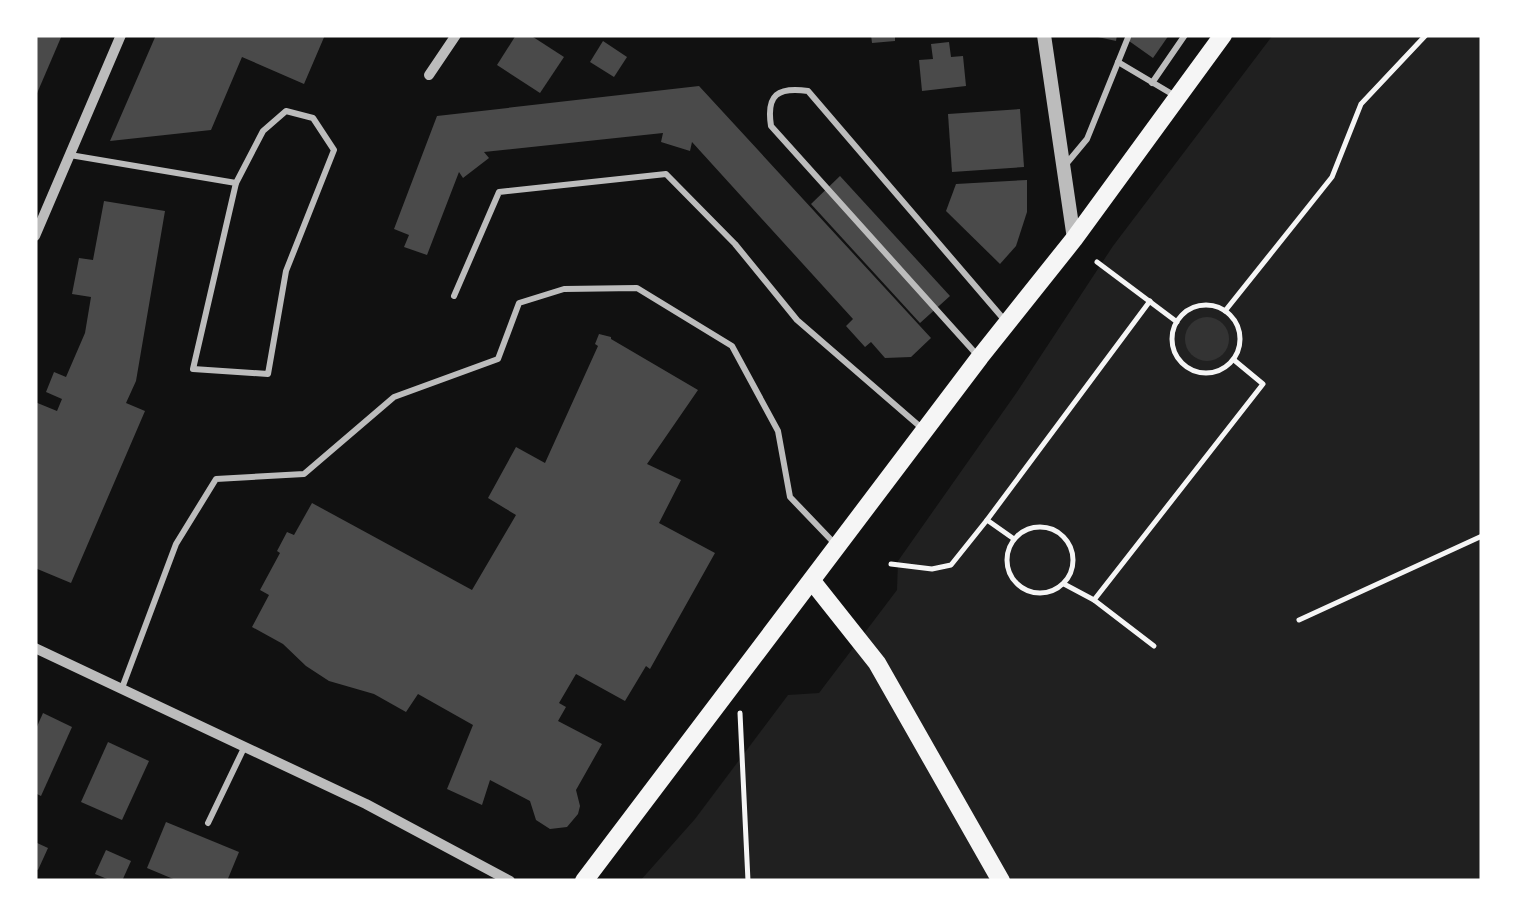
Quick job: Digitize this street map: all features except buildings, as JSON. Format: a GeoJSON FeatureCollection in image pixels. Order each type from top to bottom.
{"type":"FeatureCollection","features":[{"type":"Feature","properties":{"kind":"main road"},"geometry":{"type":"LineString","coordinates":[[584,881],[980,358],[1074,240],[1218,36]]}},
{"type":"Feature","properties":{"kind":"main road"},"geometry":{"type":"LineString","coordinates":[[812,580],[877,663],[1001,881]]}},
{"type":"Feature","properties":{"kind":"street"},"geometry":{"type":"LineString","coordinates":[[36,232],[121,35]]}},
{"type":"Feature","properties":{"kind":"street"},"geometry":{"type":"LineString","coordinates":[[430,75],[456,35]]}},
{"type":"Feature","properties":{"kind":"street"},"geometry":{"type":"LineString","coordinates":[[1044,35],[1074,240]]}},
{"type":"Feature","properties":{"kind":"street"},"geometry":{"type":"LineString","coordinates":[[35,648],[366,804],[510,881]]}},
{"type":"Feature","properties":{"kind":"lane"},"geometry":{"type":"LineString","coordinates":[[1063,168],[1087,139],[1129,35]]}},
{"type":"Feature","properties":{"kind":"lane"},"geometry":{"type":"LineString","coordinates":[[1152,83],[1184,35]]}},
{"type":"Feature","properties":{"kind":"lane"},"geometry":{"type":"LineString","coordinates":[[1118,62],[1177,97]]}},
{"type":"Feature","properties":{"kind":"lane"},"geometry":{"type":"LineString","coordinates":[[980,358],[771,126],[768,108],[775,95],[789,88],[808,91],[1008,324]]}},
{"type":"Feature","properties":{"kind":"lane"},"geometry":{"type":"LineString","coordinates":[[286,110],[313,118],[334,150],[286,271],[268,374],[193,369],[236,182],[263,131],[286,110]]}},
{"type":"Feature","properties":{"kind":"lane"},"geometry":{"type":"LineString","coordinates":[[70,154],[236,182]]}},
{"type":"Feature","properties":{"kind":"lane"},"geometry":{"type":"LineString","coordinates":[[454,296],[499,192],[666,174],[735,244],[797,320],[925,431]]}},
{"type":"Feature","properties":{"kind":"lane"},"geometry":{"type":"LineString","coordinates":[[122,688],[176,544],[216,479],[304,474],[394,397],[498,359],[519,303],[564,289],[636,288],[732,346],[778,430],[790,497],[838,547]]}},
{"type":"Feature","properties":{"kind":"lane"},"geometry":{"type":"LineString","coordinates":[[208,823],[245,747]]}},
{"type":"Feature","properties":{"kind":"path"},"geometry":{"type":"LineString","coordinates":[[1225,311],[1332,177],[1361,104],[1426,35]]}},
{"type":"Feature","properties":{"kind":"path"},"geometry":{"type":"LineString","coordinates":[[1097,262],[1177,322]]}},
{"type":"Feature","properties":{"kind":"path"},"geometry":{"type":"LineString","coordinates":[[891,564],[942,569],[951,564],[1150,302]]}},
{"type":"Feature","properties":{"kind":"path"},"geometry":{"type":"LineString","coordinates":[[1215,306],[1225,311],[1238,328],[1239,350],[1234,360],[1215,372],[1193,370],[1183,364],[1173,344],[1177,322],[1193,308],[1215,306]]}},
{"type":"Feature","properties":{"kind":"path"},"geometry":{"type":"LineString","coordinates":[[1094,600],[1263,384],[1234,360]]}},
{"type":"Feature","properties":{"kind":"path"},"geometry":{"type":"LineString","coordinates":[[987,520],[1014,539]]}},
{"type":"Feature","properties":{"kind":"path"},"geometry":{"type":"LineString","coordinates":[[1042,526],[1062,535],[1069,543],[1073,564],[1064,584],[1036,594],[1018,585],[1007,568],[1008,548],[1014,539],[1021,532],[1042,526]]}},
{"type":"Feature","properties":{"kind":"path"},"geometry":{"type":"LineString","coordinates":[[1299,620],[1482,536]]}},
{"type":"Feature","properties":{"kind":"path"},"geometry":{"type":"LineString","coordinates":[[1064,584],[1094,600],[1154,646]]}},
{"type":"Feature","properties":{"kind":"path"},"geometry":{"type":"LineString","coordinates":[[738,680],[748,881]]}},
{"type":"Feature","properties":{"kind":"shaded area"},"geometry":{"type":"Polygon","coordinates":[[[1273,35],[1482,35],[1482,881],[640,881],[695,819],[788,695],[819,693],[897,590],[898,561],[1017,392],[1113,246],[1273,35]]]}},
{"type":"Feature","properties":{"kind":"shaded area"},"geometry":{"type":"Polygon","coordinates":[[[1207,317],[1223,323],[1229,339],[1223,355],[1207,361],[1191,355],[1185,339],[1191,323],[1207,317]]]}}]}
